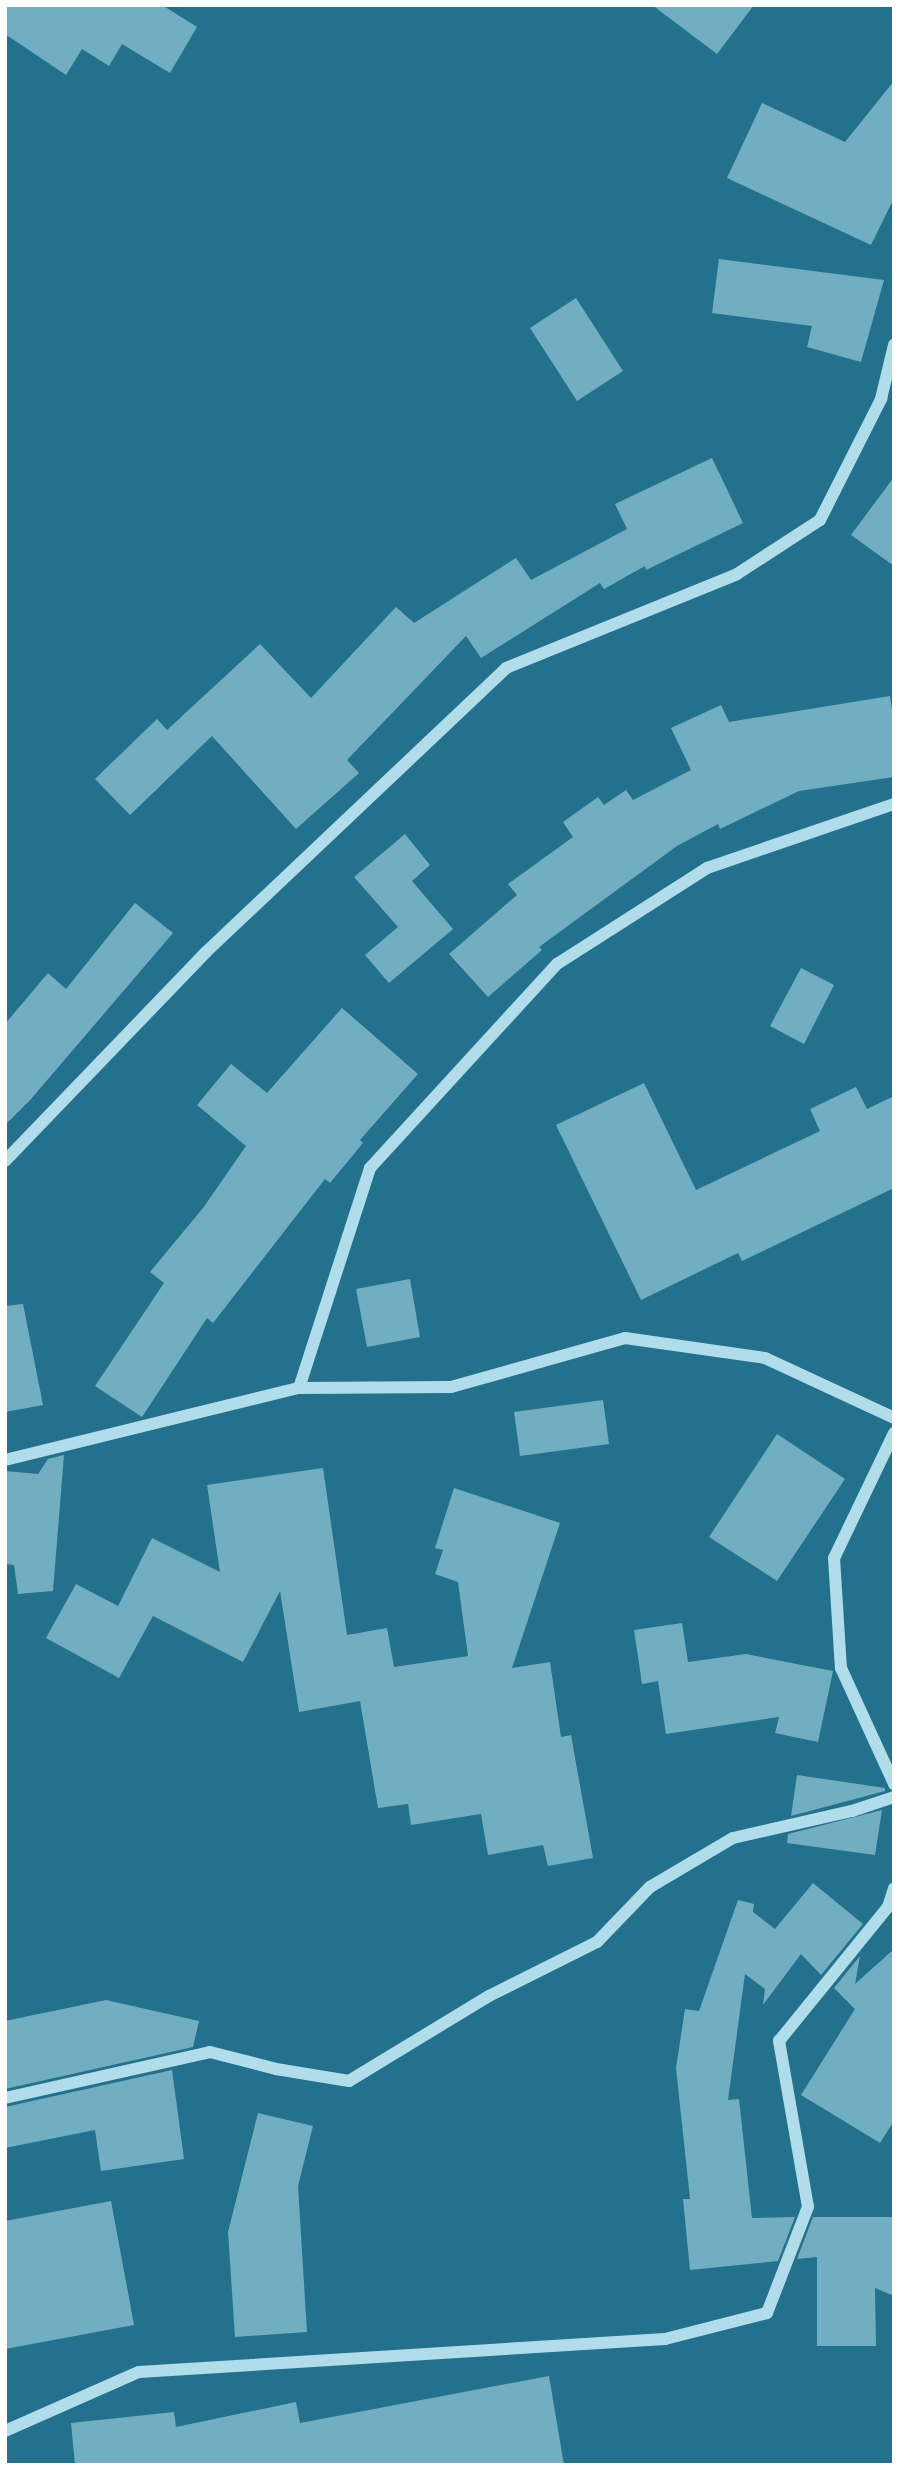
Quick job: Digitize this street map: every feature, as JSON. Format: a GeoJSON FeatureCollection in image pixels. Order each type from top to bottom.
{"type":"FeatureCollection","features":[{"type":"Feature","properties":{"kind":"street"},"geometry":{"type":"LineString","coordinates":[[5,1161],[205,953],[506,668],[737,574],[820,520],[881,399],[894,345]]}},
{"type":"Feature","properties":{"kind":"street"},"geometry":{"type":"LineString","coordinates":[[299,1388],[370,1168],[557,964],[707,868],[894,804]]}},
{"type":"Feature","properties":{"kind":"street"},"geometry":{"type":"LineString","coordinates":[[5,1460],[299,1388],[450,1387],[625,1338],[765,1358],[894,1419]]}},
{"type":"Feature","properties":{"kind":"street"},"geometry":{"type":"LineString","coordinates":[[894,1433],[834,1558],[841,1668],[894,1784]]}},
{"type":"Feature","properties":{"kind":"street"},"geometry":{"type":"LineString","coordinates":[[5,2098],[210,2052],[276,2069],[349,2081],[489,1996],[597,1942],[650,1887],[733,1838],[852,1811],[894,1797]]}},
{"type":"Feature","properties":{"kind":"street"},"geometry":{"type":"LineString","coordinates":[[5,2431],[139,2372],[665,2339],[768,2313],[808,2207],[779,2041],[888,1907],[894,1888]]}},
{"type":"Feature","properties":{"kind":"building"},"geometry":{"type":"Polygon","coordinates":[[[5,5],[162,5],[197,27],[170,73],[122,44],[109,66],[82,49],[66,75],[5,34],[5,5]]]}},
{"type":"Feature","properties":{"kind":"building"},"geometry":{"type":"Polygon","coordinates":[[[652,5],[754,5],[717,54],[652,5]]]}},
{"type":"Feature","properties":{"kind":"building"},"geometry":{"type":"Polygon","coordinates":[[[894,81],[894,198],[871,245],[727,178],[762,103],[845,142],[894,81]]]}},
{"type":"Feature","properties":{"kind":"building"},"geometry":{"type":"Polygon","coordinates":[[[719,259],[884,280],[861,362],[807,347],[812,326],[712,313],[719,259]]]}},
{"type":"Feature","properties":{"kind":"building"},"geometry":{"type":"Polygon","coordinates":[[[576,298],[623,371],[577,401],[530,328],[576,298]]]}},
{"type":"Feature","properties":{"kind":"building"},"geometry":{"type":"Polygon","coordinates":[[[712,458],[743,523],[646,570],[645,566],[604,589],[600,583],[481,658],[466,636],[347,760],[359,773],[296,829],[212,736],[130,815],[95,779],[157,719],[167,730],[260,644],[311,698],[396,607],[414,623],[516,558],[531,580],[627,529],[615,504],[712,458]]]}},
{"type":"Feature","properties":{"kind":"building"},"geometry":{"type":"Polygon","coordinates":[[[894,477],[894,566],[851,535],[894,477]]]}},
{"type":"Feature","properties":{"kind":"building"},"geometry":{"type":"Polygon","coordinates":[[[890,696],[894,723],[894,777],[799,791],[720,829],[718,824],[677,846],[539,947],[542,950],[488,997],[449,954],[517,895],[508,884],[573,837],[563,822],[598,797],[604,805],[626,790],[633,800],[691,770],[671,728],[721,705],[729,722],[890,696]]]}},
{"type":"Feature","properties":{"kind":"building"},"geometry":{"type":"Polygon","coordinates":[[[405,834],[430,865],[412,881],[453,929],[389,983],[365,955],[398,927],[354,877],[405,834]]]}},
{"type":"Feature","properties":{"kind":"building"},"geometry":{"type":"Polygon","coordinates":[[[135,903],[173,933],[31,1099],[5,1125],[5,1024],[48,973],[66,989],[135,903]]]}},
{"type":"Feature","properties":{"kind":"building"},"geometry":{"type":"Polygon","coordinates":[[[801,968],[834,985],[804,1044],[770,1026],[801,968]]]}},
{"type":"Feature","properties":{"kind":"building"},"geometry":{"type":"Polygon","coordinates":[[[342,1008],[418,1074],[360,1140],[363,1143],[330,1183],[325,1179],[213,1323],[207,1318],[142,1417],[95,1386],[164,1283],[150,1272],[203,1208],[246,1146],[197,1105],[231,1064],[267,1093],[342,1008]]]}},
{"type":"Feature","properties":{"kind":"building"},"geometry":{"type":"Polygon","coordinates":[[[644,1083],[696,1190],[820,1131],[810,1109],[856,1087],[867,1109],[894,1096],[894,1188],[742,1261],[738,1253],[641,1300],[556,1125],[644,1083]]]}},
{"type":"Feature","properties":{"kind":"building"},"geometry":{"type":"Polygon","coordinates":[[[410,1279],[420,1337],[367,1347],[356,1289],[410,1279]]]}},
{"type":"Feature","properties":{"kind":"building"},"geometry":{"type":"Polygon","coordinates":[[[23,1304],[43,1405],[5,1412],[5,1306],[23,1304]]]}},
{"type":"Feature","properties":{"kind":"building"},"geometry":{"type":"Polygon","coordinates":[[[603,1400],[609,1444],[520,1456],[514,1412],[603,1400]]]}},
{"type":"Feature","properties":{"kind":"building"},"geometry":{"type":"Polygon","coordinates":[[[777,1434],[845,1479],[777,1581],[709,1537],[777,1434]]]}},
{"type":"Feature","properties":{"kind":"building"},"geometry":{"type":"Polygon","coordinates":[[[64,1455],[53,1591],[18,1594],[14,1565],[5,1564],[5,1471],[38,1474],[48,1459],[64,1455]]]}},
{"type":"Feature","properties":{"kind":"building"},"geometry":{"type":"Polygon","coordinates":[[[323,1468],[347,1635],[387,1628],[394,1667],[468,1656],[458,1582],[435,1574],[443,1550],[435,1548],[454,1488],[560,1523],[512,1668],[550,1662],[561,1737],[571,1735],[593,1858],[548,1866],[543,1845],[488,1855],[481,1814],[411,1825],[408,1804],[378,1808],[360,1701],[299,1712],[280,1591],[243,1662],[153,1616],[119,1678],[46,1638],[76,1584],[118,1606],[152,1538],[220,1572],[207,1485],[323,1468]]]}},
{"type":"Feature","properties":{"kind":"building"},"geometry":{"type":"Polygon","coordinates":[[[682,1623],[688,1662],[746,1654],[833,1671],[818,1742],[775,1733],[779,1717],[666,1734],[658,1681],[642,1684],[634,1630],[682,1623]]]}},
{"type":"Feature","properties":{"kind":"building"},"geometry":{"type":"Polygon","coordinates":[[[797,1775],[885,1788],[885,1791],[791,1816],[797,1775]]]}},
{"type":"Feature","properties":{"kind":"building"},"geometry":{"type":"Polygon","coordinates":[[[882,1810],[875,1855],[787,1843],[788,1834],[882,1810]]]}},
{"type":"Feature","properties":{"kind":"building"},"geometry":{"type":"Polygon","coordinates":[[[813,1883],[863,1924],[821,1975],[801,1954],[763,2005],[765,1989],[745,1974],[728,2100],[739,2099],[752,2218],[795,2217],[778,2261],[690,2270],[683,2199],[690,2199],[676,2068],[685,2009],[699,2011],[738,1900],[754,1904],[753,1912],[775,1929],[813,1883]]]}},
{"type":"Feature","properties":{"kind":"building"},"geometry":{"type":"Polygon","coordinates":[[[894,1949],[894,2121],[880,2143],[801,2095],[855,2009],[834,1988],[860,1956],[855,1984],[894,1949]]]}},
{"type":"Feature","properties":{"kind":"building"},"geometry":{"type":"Polygon","coordinates":[[[106,2000],[199,2021],[193,2047],[5,2089],[5,2021],[106,2000]]]}},
{"type":"Feature","properties":{"kind":"building"},"geometry":{"type":"Polygon","coordinates":[[[172,2070],[184,2159],[101,2171],[95,2130],[5,2148],[5,2107],[172,2070]]]}},
{"type":"Feature","properties":{"kind":"building"},"geometry":{"type":"Polygon","coordinates":[[[258,2113],[313,2126],[298,2186],[307,2332],[235,2337],[228,2232],[258,2113]]]}},
{"type":"Feature","properties":{"kind":"building"},"geometry":{"type":"Polygon","coordinates":[[[111,2201],[134,2325],[5,2349],[5,2221],[111,2201]]]}},
{"type":"Feature","properties":{"kind":"building"},"geometry":{"type":"Polygon","coordinates":[[[813,2217],[894,2217],[894,2296],[875,2288],[876,2346],[817,2346],[817,2257],[797,2259],[813,2217]]]}},
{"type":"Feature","properties":{"kind":"building"},"geometry":{"type":"Polygon","coordinates":[[[549,2376],[564,2465],[75,2465],[71,2423],[174,2412],[176,2427],[296,2402],[300,2423],[549,2376]]]}}]}
